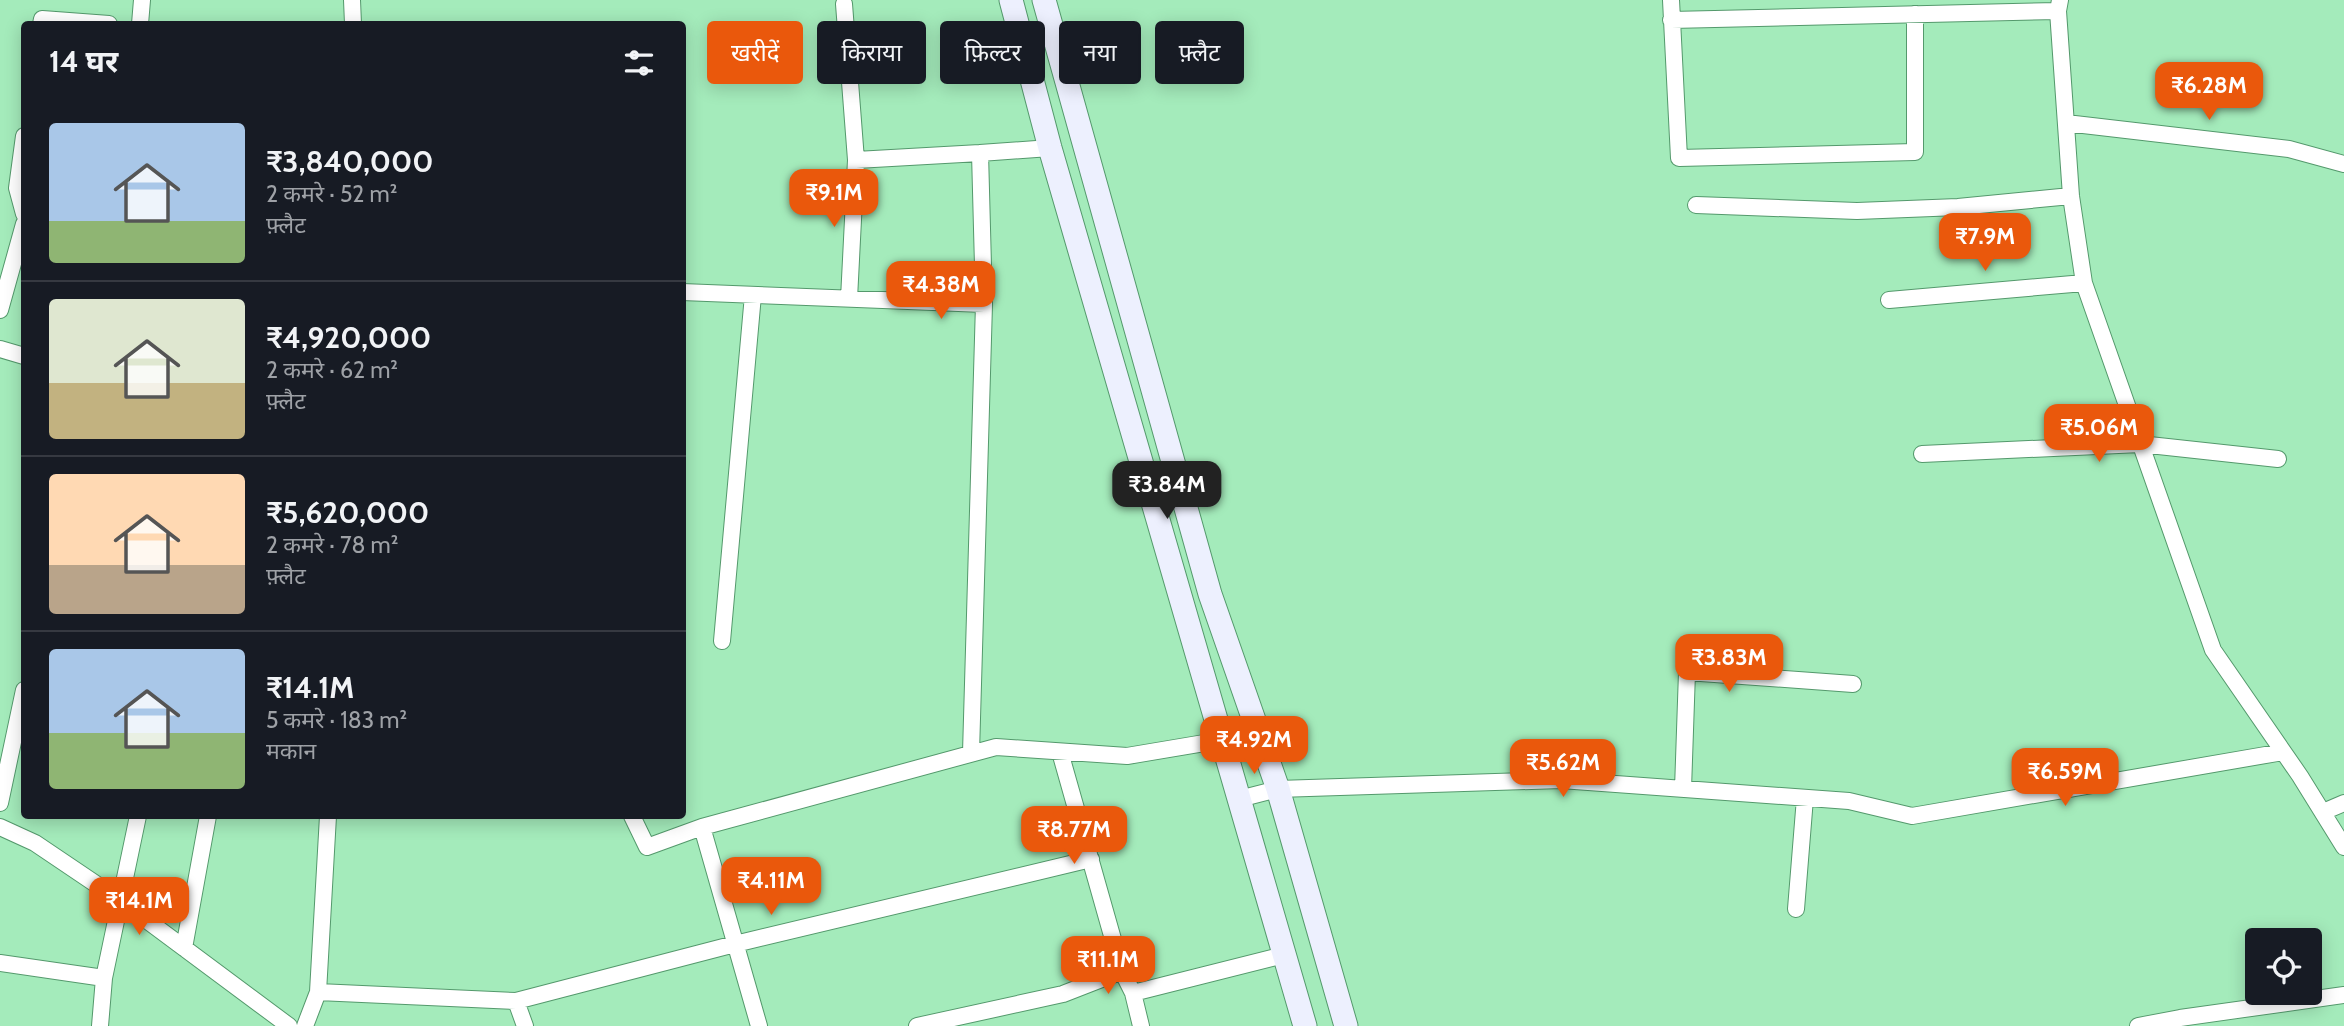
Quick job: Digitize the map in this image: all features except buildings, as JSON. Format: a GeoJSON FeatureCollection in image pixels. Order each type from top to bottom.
{"type":"FeatureCollection","features":[{"type":"Feature","properties":{"kind":"street"},"geometry":{"type":"LineString","coordinates":[[140,21],[142,0]]}},
{"type":"Feature","properties":{"kind":"street"},"geometry":{"type":"LineString","coordinates":[[352,0],[353,21]]}},
{"type":"Feature","properties":{"kind":"street"},"geometry":{"type":"LineString","coordinates":[[1011,0],[1050,148],[1304,1026]]}},
{"type":"Feature","properties":{"kind":"street"},"geometry":{"type":"LineString","coordinates":[[1044,0],[1210,594],[1278,789],[1346,1026]]}},
{"type":"Feature","properties":{"kind":"street"},"geometry":{"type":"LineString","coordinates":[[1671,0],[1679,158],[1914,152],[1915,14]]}},
{"type":"Feature","properties":{"kind":"street"},"geometry":{"type":"LineString","coordinates":[[844,4],[856,160],[849,299]]}},
{"type":"Feature","properties":{"kind":"street"},"geometry":{"type":"LineString","coordinates":[[1671,20],[1798,8],[1915,14],[2059,5],[2071,196],[2084,283],[2213,650],[2344,847]]}},
{"type":"Feature","properties":{"kind":"street"},"geometry":{"type":"LineString","coordinates":[[42,21],[69,21]]}},
{"type":"Feature","properties":{"kind":"street"},"geometry":{"type":"LineString","coordinates":[[2066,123],[2289,149],[2344,164]]}},
{"type":"Feature","properties":{"kind":"street"},"geometry":{"type":"LineString","coordinates":[[856,160],[1050,148]]}},
{"type":"Feature","properties":{"kind":"street"},"geometry":{"type":"LineString","coordinates":[[971,753],[984,304],[981,153]]}},
{"type":"Feature","properties":{"kind":"street"},"geometry":{"type":"LineString","coordinates":[[21,158],[17,188],[21,203]]}},
{"type":"Feature","properties":{"kind":"street"},"geometry":{"type":"LineString","coordinates":[[0,184],[17,188]]}},
{"type":"Feature","properties":{"kind":"street"},"geometry":{"type":"LineString","coordinates":[[1696,205],[1857,211],[1958,207],[2071,196]]}},
{"type":"Feature","properties":{"kind":"street"},"geometry":{"type":"LineString","coordinates":[[0,310],[21,235]]}},
{"type":"Feature","properties":{"kind":"street"},"geometry":{"type":"LineString","coordinates":[[1889,300],[2084,283]]}},
{"type":"Feature","properties":{"kind":"street"},"geometry":{"type":"LineString","coordinates":[[686,292],[984,304]]}},
{"type":"Feature","properties":{"kind":"street"},"geometry":{"type":"LineString","coordinates":[[722,641],[752,295]]}},
{"type":"Feature","properties":{"kind":"street"},"geometry":{"type":"LineString","coordinates":[[0,349],[21,355]]}},
{"type":"Feature","properties":{"kind":"street"},"geometry":{"type":"LineString","coordinates":[[1922,454],[2140,444],[2278,459]]}},
{"type":"Feature","properties":{"kind":"street"},"geometry":{"type":"LineString","coordinates":[[1683,789],[1687,672],[1853,684]]}},
{"type":"Feature","properties":{"kind":"street"},"geometry":{"type":"LineString","coordinates":[[0,803],[21,704]]}},
{"type":"Feature","properties":{"kind":"street"},"geometry":{"type":"LineString","coordinates":[[633,819],[647,847],[702,827],[996,747],[1127,757],[1222,740]]}},
{"type":"Feature","properties":{"kind":"street"},"geometry":{"type":"LineString","coordinates":[[1060,751],[1122,971],[1133,993],[1141,1026]]}},
{"type":"Feature","properties":{"kind":"street"},"geometry":{"type":"LineString","coordinates":[[1240,799],[1278,789],[1561,780],[1849,802],[1912,816],[2283,752]]}},
{"type":"Feature","properties":{"kind":"street"},"geometry":{"type":"LineString","coordinates":[[1796,909],[1805,798]]}},
{"type":"Feature","properties":{"kind":"street"},"geometry":{"type":"LineString","coordinates":[[2323,812],[2344,803]]}},
{"type":"Feature","properties":{"kind":"street"},"geometry":{"type":"LineString","coordinates":[[100,1026],[104,978],[137,819]]}},
{"type":"Feature","properties":{"kind":"street"},"geometry":{"type":"LineString","coordinates":[[184,948],[207,819]]}},
{"type":"Feature","properties":{"kind":"street"},"geometry":{"type":"LineString","coordinates":[[305,1026],[318,992],[328,819]]}},
{"type":"Feature","properties":{"kind":"street"},"geometry":{"type":"LineString","coordinates":[[0,827],[35,843],[121,901],[289,1026]]}},
{"type":"Feature","properties":{"kind":"street"},"geometry":{"type":"LineString","coordinates":[[702,827],[759,1026]]}},
{"type":"Feature","properties":{"kind":"street"},"geometry":{"type":"LineString","coordinates":[[318,992],[516,1001],[736,944],[1090,859]]}},
{"type":"Feature","properties":{"kind":"street"},"geometry":{"type":"LineString","coordinates":[[1133,993],[1284,955]]}},
{"type":"Feature","properties":{"kind":"street"},"geometry":{"type":"LineString","coordinates":[[0,963],[104,978]]}},
{"type":"Feature","properties":{"kind":"street"},"geometry":{"type":"LineString","coordinates":[[917,1026],[1063,994],[1122,971]]}},
{"type":"Feature","properties":{"kind":"street"},"geometry":{"type":"LineString","coordinates":[[2138,1026],[2344,995]]}},
{"type":"Feature","properties":{"kind":"street"},"geometry":{"type":"LineString","coordinates":[[516,1001],[525,1026]]}}]}
